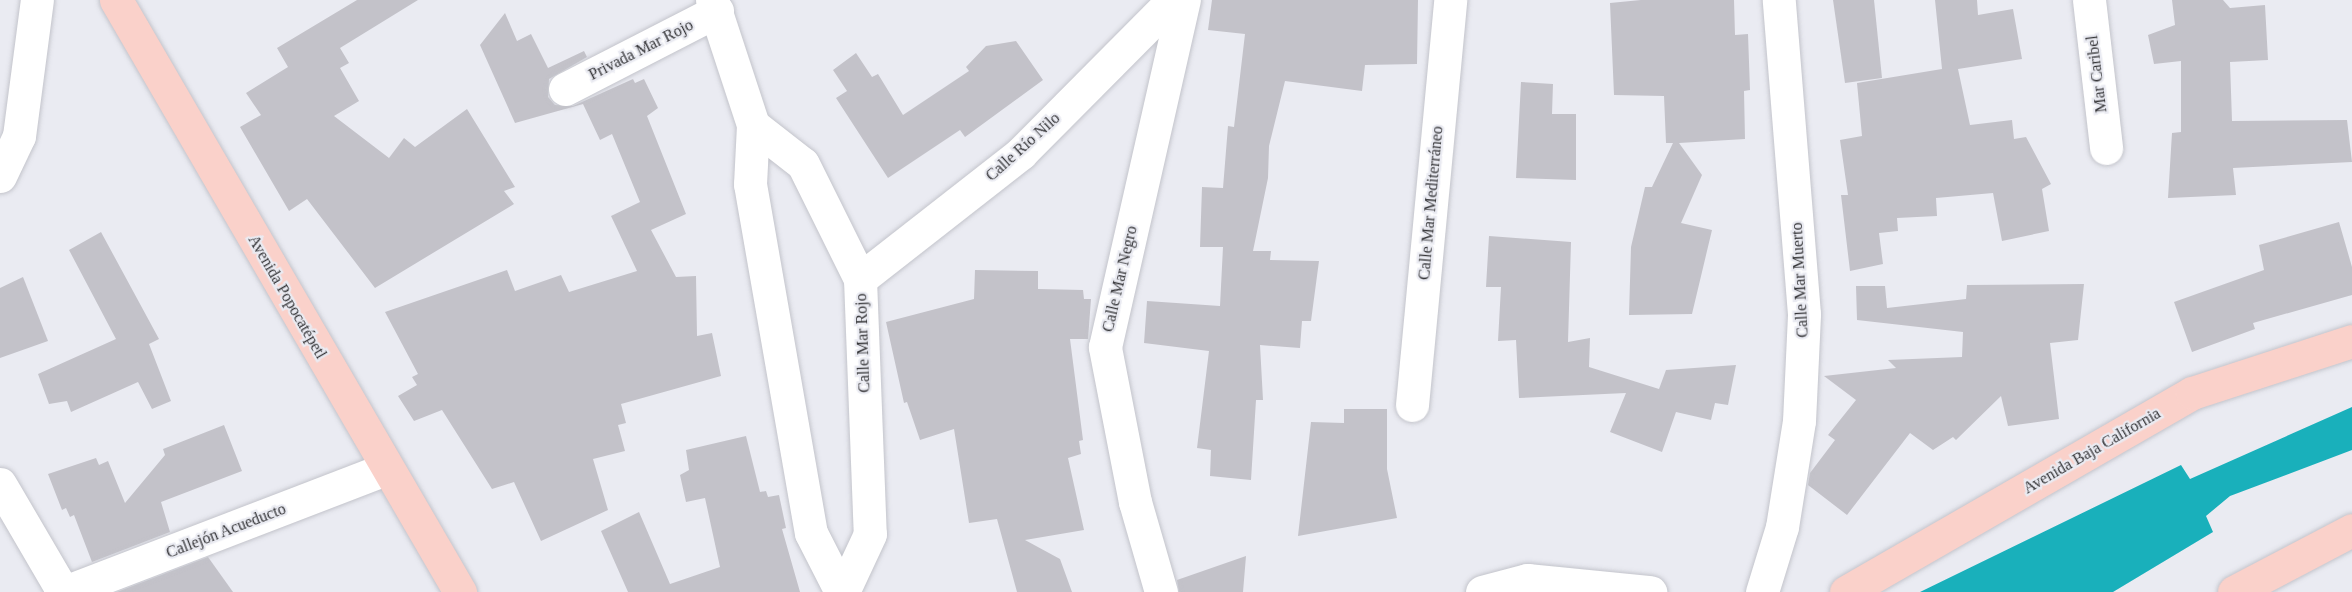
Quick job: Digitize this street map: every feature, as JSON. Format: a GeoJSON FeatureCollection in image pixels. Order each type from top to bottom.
{"type":"FeatureCollection","features":[{"type":"Feature","properties":{"kind":"street"},"geometry":{"type":"LineString","coordinates":[[0,176],[19,136],[37,0]]}},
{"type":"Feature","properties":{"kind":"street","name":"Avenida Popocatépetl"},"geometry":{"type":"LineString","coordinates":[[116,0],[386,469],[460,592]]}},
{"type":"Feature","properties":{"kind":"street","name":"Calle Río Nilo"},"geometry":{"type":"LineString","coordinates":[[860,279],[1021,153],[1173,0]]}},
{"type":"Feature","properties":{"kind":"street","name":"Calle Mar Negro"},"geometry":{"type":"LineString","coordinates":[[1161,592],[1135,502],[1105,347],[1184,0]]}},
{"type":"Feature","properties":{"kind":"street","name":"Calle Mar Mediterráneo"},"geometry":{"type":"LineString","coordinates":[[1412,405],[1450,0]]}},
{"type":"Feature","properties":{"kind":"street","name":"Calle Mar Muerto"},"geometry":{"type":"LineString","coordinates":[[1762,592],[1782,526],[1799,421],[1804,314],[1779,0]]}},
{"type":"Feature","properties":{"kind":"street","name":"Mar Caribel"},"geometry":{"type":"LineString","coordinates":[[2089,0],[2106,148]]}},
{"type":"Feature","properties":{"kind":"street","name":"Calle Mar Rojo"},"geometry":{"type":"LineString","coordinates":[[715,6],[753,125],[750,184],[811,533],[842,592]]}},
{"type":"Feature","properties":{"kind":"street","name":"Privada Mar Rojo"},"geometry":{"type":"LineString","coordinates":[[565,89],[715,6]]}},
{"type":"Feature","properties":{"kind":"street","name":"Calle Mar Rojo"},"geometry":{"type":"LineString","coordinates":[[753,125],[803,164],[860,279],[870,534],[842,592]]}},
{"type":"Feature","properties":{"kind":"street","name":"Avenida Baja California"},"geometry":{"type":"LineString","coordinates":[[1846,592],[2192,393],[2352,341]]}},
{"type":"Feature","properties":{"kind":"street","name":"Callejón Acueducto"},"geometry":{"type":"LineString","coordinates":[[64,592],[386,469]]}},
{"type":"Feature","properties":{"kind":"street"},"geometry":{"type":"LineString","coordinates":[[0,484],[64,592]]}},
{"type":"Feature","properties":{"kind":"street"},"geometry":{"type":"LineString","coordinates":[[2234,592],[2352,530]]}},
{"type":"Feature","properties":{"kind":"street"},"geometry":{"type":"LineString","coordinates":[[1482,592],[1527,580],[1650,592]]}},
{"type":"Feature","properties":{"kind":"water"},"geometry":{"type":"Polygon","coordinates":[[[2352,407],[2352,450],[2230,496],[2206,516],[2213,532],[2113,592],[1920,592],[2181,465],[2190,479],[2352,407]]]}},
{"type":"Feature","properties":{"kind":"building"},"geometry":{"type":"Polygon","coordinates":[[[357,0],[418,0],[340,48],[349,63],[340,68],[359,101],[334,116],[389,158],[404,138],[415,147],[467,109],[515,187],[504,191],[514,204],[375,288],[307,199],[289,211],[240,127],[261,115],[246,93],[288,67],[277,48],[357,0]]]}},
{"type":"Feature","properties":{"kind":"building"},"geometry":{"type":"Polygon","coordinates":[[[1212,0],[1418,0],[1417,64],[1365,65],[1362,91],[1285,81],[1269,146],[1268,178],[1253,251],[1271,251],[1270,260],[1319,261],[1311,321],[1302,321],[1300,348],[1260,345],[1263,400],[1256,400],[1251,480],[1210,476],[1211,450],[1197,448],[1209,351],[1144,343],[1147,301],[1220,306],[1223,247],[1200,247],[1202,187],[1223,188],[1228,126],[1234,127],[1245,34],[1208,30],[1212,0]]]}},
{"type":"Feature","properties":{"kind":"building"},"geometry":{"type":"Polygon","coordinates":[[[1641,0],[1734,0],[1735,35],[1748,34],[1750,90],[1744,91],[1745,139],[1679,143],[1702,175],[1681,223],[1712,230],[1692,314],[1629,315],[1631,247],[1645,187],[1652,187],[1673,143],[1666,143],[1664,96],[1614,95],[1610,3],[1641,0]]]}},
{"type":"Feature","properties":{"kind":"building"},"geometry":{"type":"Polygon","coordinates":[[[1833,0],[1874,0],[1882,78],[1845,83],[1833,0]]]}},
{"type":"Feature","properties":{"kind":"building"},"geometry":{"type":"Polygon","coordinates":[[[1935,0],[1977,0],[1978,15],[2013,9],[2022,59],[1958,69],[1970,125],[2012,120],[2014,139],[2026,137],[2051,184],[2042,189],[2049,231],[2002,241],[1993,193],[1936,198],[1937,216],[1897,218],[1898,231],[1879,233],[1883,264],[1850,271],[1841,195],[1848,195],[1840,140],[1862,136],[1857,83],[1942,69],[1935,0]]]}},
{"type":"Feature","properties":{"kind":"building"},"geometry":{"type":"Polygon","coordinates":[[[2172,0],[2223,0],[2230,8],[2265,5],[2268,60],[2230,62],[2232,121],[2347,120],[2352,162],[2233,168],[2236,195],[2168,198],[2172,133],[2181,132],[2181,61],[2154,64],[2148,35],[2175,25],[2172,0]]]}},
{"type":"Feature","properties":{"kind":"building"},"geometry":{"type":"Polygon","coordinates":[[[505,13],[517,41],[531,34],[548,68],[584,51],[587,57],[549,79],[548,97],[555,105],[573,106],[633,79],[635,83],[644,79],[658,108],[647,116],[686,214],[651,230],[676,277],[696,276],[697,336],[712,333],[721,376],[621,404],[626,423],[618,425],[625,451],[593,459],[608,510],[541,541],[514,482],[492,489],[442,410],[414,421],[398,396],[417,385],[412,377],[418,374],[385,312],[507,270],[515,291],[561,275],[569,292],[637,271],[611,216],[640,202],[612,134],[600,140],[583,104],[515,123],[480,45],[505,13]]]}},
{"type":"Feature","properties":{"kind":"building"},"geometry":{"type":"Polygon","coordinates":[[[1016,41],[1043,80],[965,137],[960,130],[888,178],[836,98],[847,91],[833,70],[856,53],[872,77],[878,74],[903,115],[969,71],[966,67],[986,46],[1016,41]]]}},
{"type":"Feature","properties":{"kind":"building"},"geometry":{"type":"Polygon","coordinates":[[[1521,82],[1553,84],[1552,114],[1576,114],[1576,180],[1516,178],[1521,82]]]}},
{"type":"Feature","properties":{"kind":"building"},"geometry":{"type":"Polygon","coordinates":[[[2339,222],[2352,267],[2352,295],[2253,323],[2255,329],[2192,352],[2174,302],[2264,270],[2259,245],[2339,222]]]}},
{"type":"Feature","properties":{"kind":"building"},"geometry":{"type":"Polygon","coordinates":[[[101,232],[159,339],[149,344],[171,401],[152,409],[138,382],[71,412],[67,401],[49,404],[38,374],[116,339],[69,250],[101,232]]]}},
{"type":"Feature","properties":{"kind":"building"},"geometry":{"type":"Polygon","coordinates":[[[1489,236],[1571,242],[1568,342],[1590,338],[1589,367],[1659,389],[1666,370],[1736,365],[1728,405],[1715,403],[1711,420],[1676,412],[1662,452],[1610,432],[1626,393],[1519,398],[1516,340],[1498,341],[1501,287],[1486,287],[1489,236]]]}},
{"type":"Feature","properties":{"kind":"building"},"geometry":{"type":"Polygon","coordinates":[[[975,270],[1038,271],[1038,289],[1083,290],[1084,299],[1091,299],[1088,339],[1070,339],[1083,440],[1079,441],[1081,454],[1068,458],[1084,530],[1025,540],[1060,559],[1072,592],[1017,592],[997,519],[969,523],[954,429],[920,440],[907,402],[904,403],[886,322],[974,299],[975,270]]]}},
{"type":"Feature","properties":{"kind":"building"},"geometry":{"type":"Polygon","coordinates":[[[23,277],[48,341],[0,358],[0,288],[23,277]]]}},
{"type":"Feature","properties":{"kind":"building"},"geometry":{"type":"Polygon","coordinates":[[[2084,284],[2078,340],[2050,343],[2059,419],[2008,426],[2001,396],[1956,440],[1953,437],[1933,450],[1910,433],[1847,515],[1808,485],[1810,473],[1835,440],[1828,435],[1856,400],[1824,376],[1896,368],[1888,360],[1962,357],[1963,332],[1857,320],[1856,286],[1885,286],[1887,308],[1966,299],[1967,285],[2084,284]]]}},
{"type":"Feature","properties":{"kind":"building"},"geometry":{"type":"Polygon","coordinates":[[[1344,409],[1387,409],[1387,469],[1397,518],[1298,536],[1311,422],[1344,423],[1344,409]]]}},
{"type":"Feature","properties":{"kind":"building"},"geometry":{"type":"Polygon","coordinates":[[[224,425],[242,471],[161,502],[170,532],[92,562],[74,515],[70,517],[66,508],[62,510],[48,474],[96,458],[99,465],[108,461],[125,503],[165,455],[163,449],[224,425]]]}},
{"type":"Feature","properties":{"kind":"building"},"geometry":{"type":"Polygon","coordinates":[[[746,436],[760,492],[766,491],[768,497],[779,495],[786,528],[782,529],[800,592],[628,592],[601,531],[639,512],[670,584],[720,567],[705,498],[686,502],[680,475],[689,470],[686,450],[746,436]]]}},
{"type":"Feature","properties":{"kind":"building"},"geometry":{"type":"Polygon","coordinates":[[[1246,556],[1243,592],[1179,592],[1177,580],[1246,556]]]}},
{"type":"Feature","properties":{"kind":"building"},"geometry":{"type":"Polygon","coordinates":[[[208,557],[233,592],[117,592],[208,557]]]}}]}
